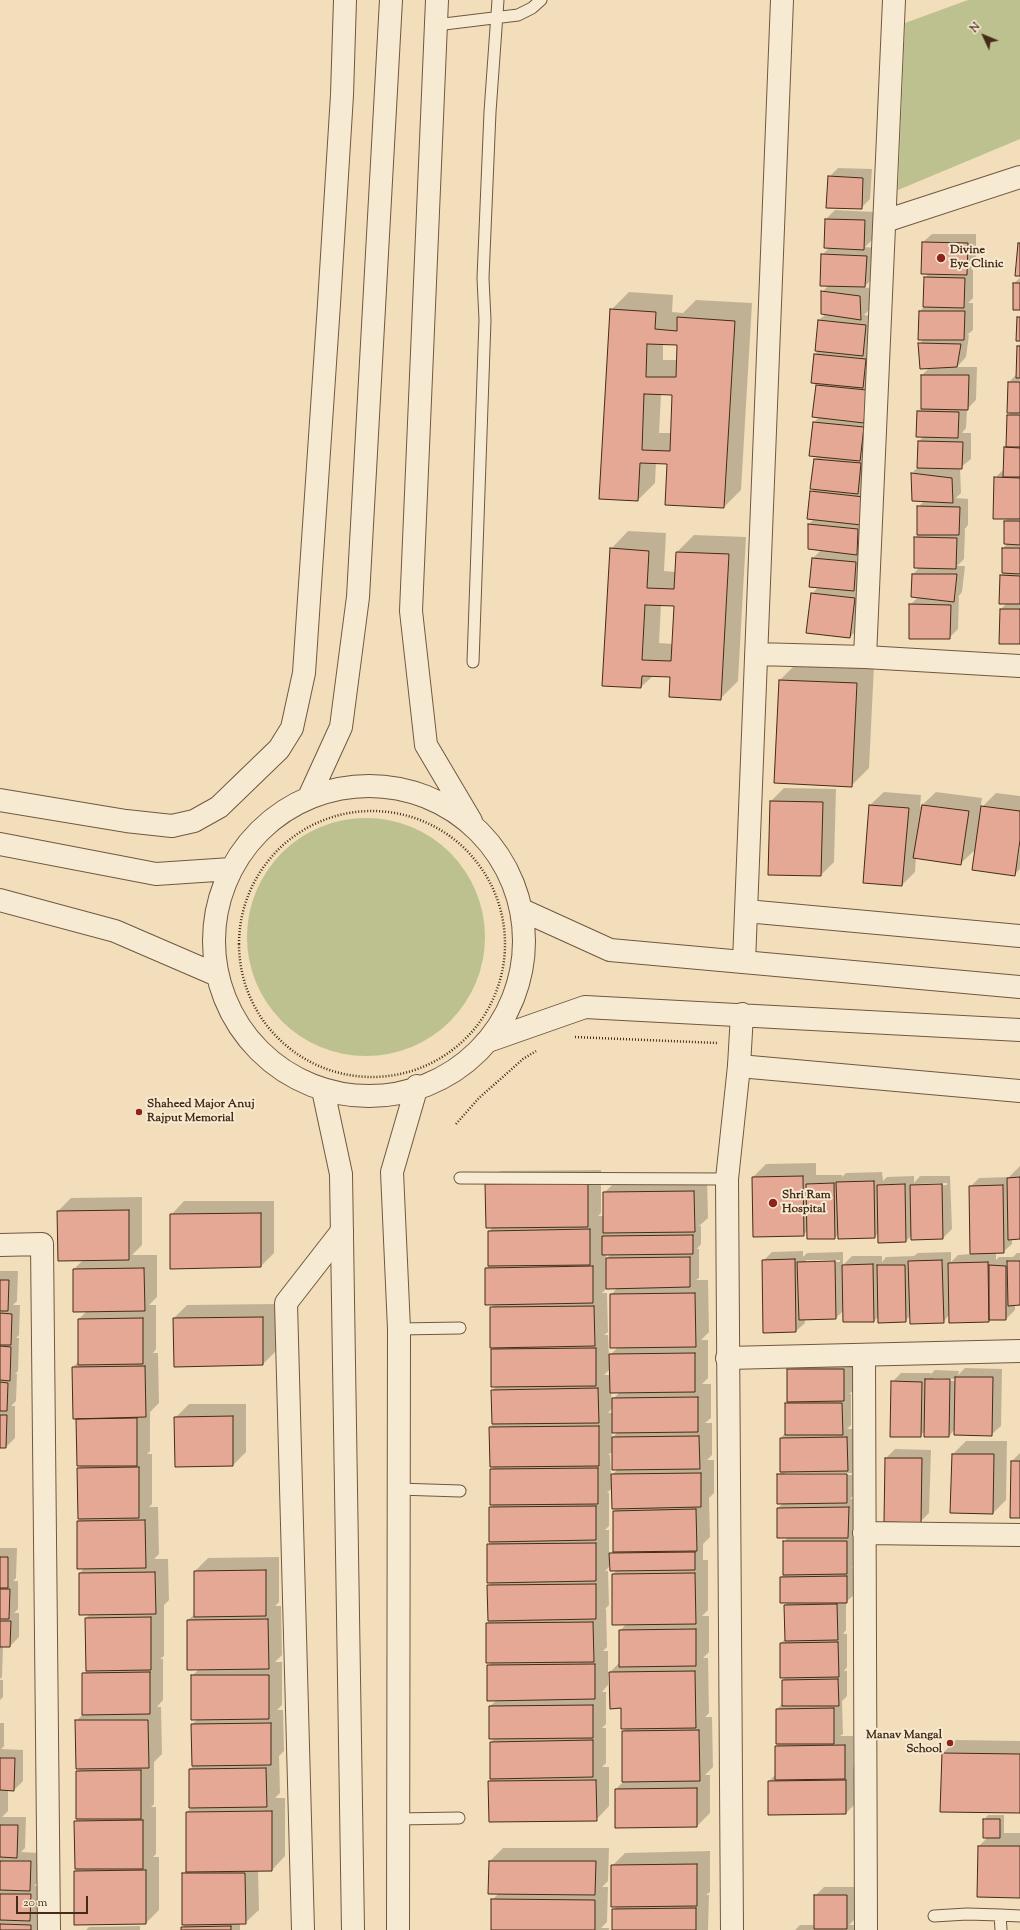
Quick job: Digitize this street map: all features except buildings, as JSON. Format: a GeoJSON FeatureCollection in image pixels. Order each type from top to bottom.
{"type":"FeatureCollection","features":[{"type":"Feature","properties":{"kind":"street"},"geometry":{"type":"LineString","coordinates":[[0,800],[126,821],[172,826],[194,821],[219,808],[279,749],[292,728],[304,673],[330,296],[341,103],[345,0]]}},
{"type":"Feature","properties":{"kind":"street"},"geometry":{"type":"LineString","coordinates":[[309,797],[342,727],[358,597],[391,0]]}},
{"type":"Feature","properties":{"kind":"street"},"geometry":{"type":"LineString","coordinates":[[436,0],[411,611],[426,745],[473,824],[492,845],[509,871],[522,910],[524,960],[515,996],[488,1042]]}},
{"type":"Feature","properties":{"kind":"street"},"geometry":{"type":"LineString","coordinates":[[744,962],[782,0]]}},
{"type":"Feature","properties":{"kind":"street"},"geometry":{"type":"LineString","coordinates":[[866,657],[885,221],[898,2]]}},
{"type":"Feature","properties":{"kind":"street"},"geometry":{"type":"LineString","coordinates":[[885,221],[1020,177]]}},
{"type":"Feature","properties":{"kind":"street"},"geometry":{"type":"LineString","coordinates":[[756,654],[866,657],[1020,666]]}},
{"type":"Feature","properties":{"kind":"street"},"geometry":{"type":"LineString","coordinates":[[473,824],[426,796],[367,785],[309,797],[288,808],[268,822],[248,842],[231,869],[214,922],[216,975],[230,1013],[251,1044],[275,1066],[298,1080],[323,1090],[387,1096],[443,1078],[488,1042],[585,1007],[742,1014],[1020,1030]]}},
{"type":"Feature","properties":{"kind":"street"},"geometry":{"type":"LineString","coordinates":[[0,844],[156,874],[231,869]]}},
{"type":"Feature","properties":{"kind":"street"},"geometry":{"type":"LineString","coordinates":[[0,900],[115,931],[216,975]]}},
{"type":"Feature","properties":{"kind":"street"},"geometry":{"type":"LineString","coordinates":[[522,910],[610,950],[1020,987]]}},
{"type":"Feature","properties":{"kind":"street"},"geometry":{"type":"LineString","coordinates":[[746,911],[1020,936]]}},
{"type":"Feature","properties":{"kind":"street"},"geometry":{"type":"LineString","coordinates":[[732,1930],[727,1179],[739,1066],[742,1014]]}},
{"type":"Feature","properties":{"kind":"street"},"geometry":{"type":"LineString","coordinates":[[739,1066],[1020,1091]]}},
{"type":"Feature","properties":{"kind":"street"},"geometry":{"type":"LineString","coordinates":[[398,1930],[399,1330],[392,1172],[417,1086]]}},
{"type":"Feature","properties":{"kind":"street"},"geometry":{"type":"LineString","coordinates":[[323,1090],[341,1174],[353,1930]]}},
{"type":"Feature","properties":{"kind":"street"},"geometry":{"type":"LineString","coordinates":[[303,1930],[286,1303],[342,1231]]}},
{"type":"Feature","properties":{"kind":"street"},"geometry":{"type":"LineString","coordinates":[[0,1245],[42,1244],[49,1930]]}},
{"type":"Feature","properties":{"kind":"street"},"geometry":{"type":"LineString","coordinates":[[727,1358],[1020,1351]]}},
{"type":"Feature","properties":{"kind":"street"},"geometry":{"type":"LineString","coordinates":[[864,1355],[866,1930]]}},
{"type":"Feature","properties":{"kind":"street"},"geometry":{"type":"LineString","coordinates":[[864,1533],[1020,1535]]}},
{"type":"Feature","properties":{"kind":"lane"},"geometry":{"type":"LineString","coordinates":[[473,662],[485,320],[483,278],[490,112],[498,0]]}},
{"type":"Feature","properties":{"kind":"lane"},"geometry":{"type":"LineString","coordinates":[[436,25],[518,15],[532,8],[541,0]]}},
{"type":"Feature","properties":{"kind":"lane"},"geometry":{"type":"LineString","coordinates":[[460,1178],[727,1179]]}},
{"type":"Feature","properties":{"kind":"lane"},"geometry":{"type":"LineString","coordinates":[[399,1330],[460,1328]]}},
{"type":"Feature","properties":{"kind":"lane"},"geometry":{"type":"LineString","coordinates":[[398,1489],[460,1491]]}},
{"type":"Feature","properties":{"kind":"lane"},"geometry":{"type":"LineString","coordinates":[[397,1819],[459,1818]]}},
{"type":"Feature","properties":{"kind":"lane"},"geometry":{"type":"LineString","coordinates":[[934,1916],[967,1914],[1020,1916]]}},
{"type":"Feature","properties":{"kind":"lane"},"geometry":{"type":"LineString","coordinates":[[1000,1915],[1001,1930]]}},
{"type":"Feature","properties":{"kind":"path"},"geometry":{"type":"LineString","coordinates":[[386,810],[428,821],[464,846],[487,875],[491,881],[505,922],[504,966],[490,1008],[462,1043],[425,1067],[382,1077],[338,1073],[297,1055],[265,1025],[245,986],[238,942],[246,898],[268,859],[301,830],[342,813],[386,810]]}},
{"type":"Feature","properties":{"kind":"path"},"geometry":{"type":"LineString","coordinates":[[571,1036],[717,1043]]}},
{"type":"Feature","properties":{"kind":"path"},"geometry":{"type":"LineString","coordinates":[[456,1124],[479,1098],[523,1059],[540,1048]]}},
{"type":"Feature","properties":{"kind":"green space"},"geometry":{"type":"Polygon","coordinates":[[[968,0],[1020,0],[1020,139],[898,190],[905,23],[968,0]]]}},
{"type":"Feature","properties":{"kind":"green space"},"geometry":{"type":"Polygon","coordinates":[[[366,818],[389,820],[411,827],[432,838],[450,853],[465,871],[476,892],[483,914],[485,937],[483,960],[476,982],[465,1003],[450,1021],[432,1036],[411,1047],[389,1054],[366,1056],[343,1054],[321,1047],[300,1036],[282,1021],[267,1003],[256,982],[249,960],[247,937],[249,914],[256,892],[267,871],[282,853],[300,838],[321,827],[343,820],[366,818]]]}},
{"type":"Feature","properties":{"kind":"place","name":"Divine Eye Clinic"},"geometry":{"type":"Point","coordinates":[941,258]}},
{"type":"Feature","properties":{"kind":"place","name":"Shaheed Major Anuj Rajput Memorial"},"geometry":{"type":"Point","coordinates":[139,1112]}},
{"type":"Feature","properties":{"kind":"place","name":"Shri Ram Hospital"},"geometry":{"type":"Point","coordinates":[773,1203]}},
{"type":"Feature","properties":{"kind":"place","name":"Manav Mangal School"},"geometry":{"type":"Point","coordinates":[950,1743]}}]}
